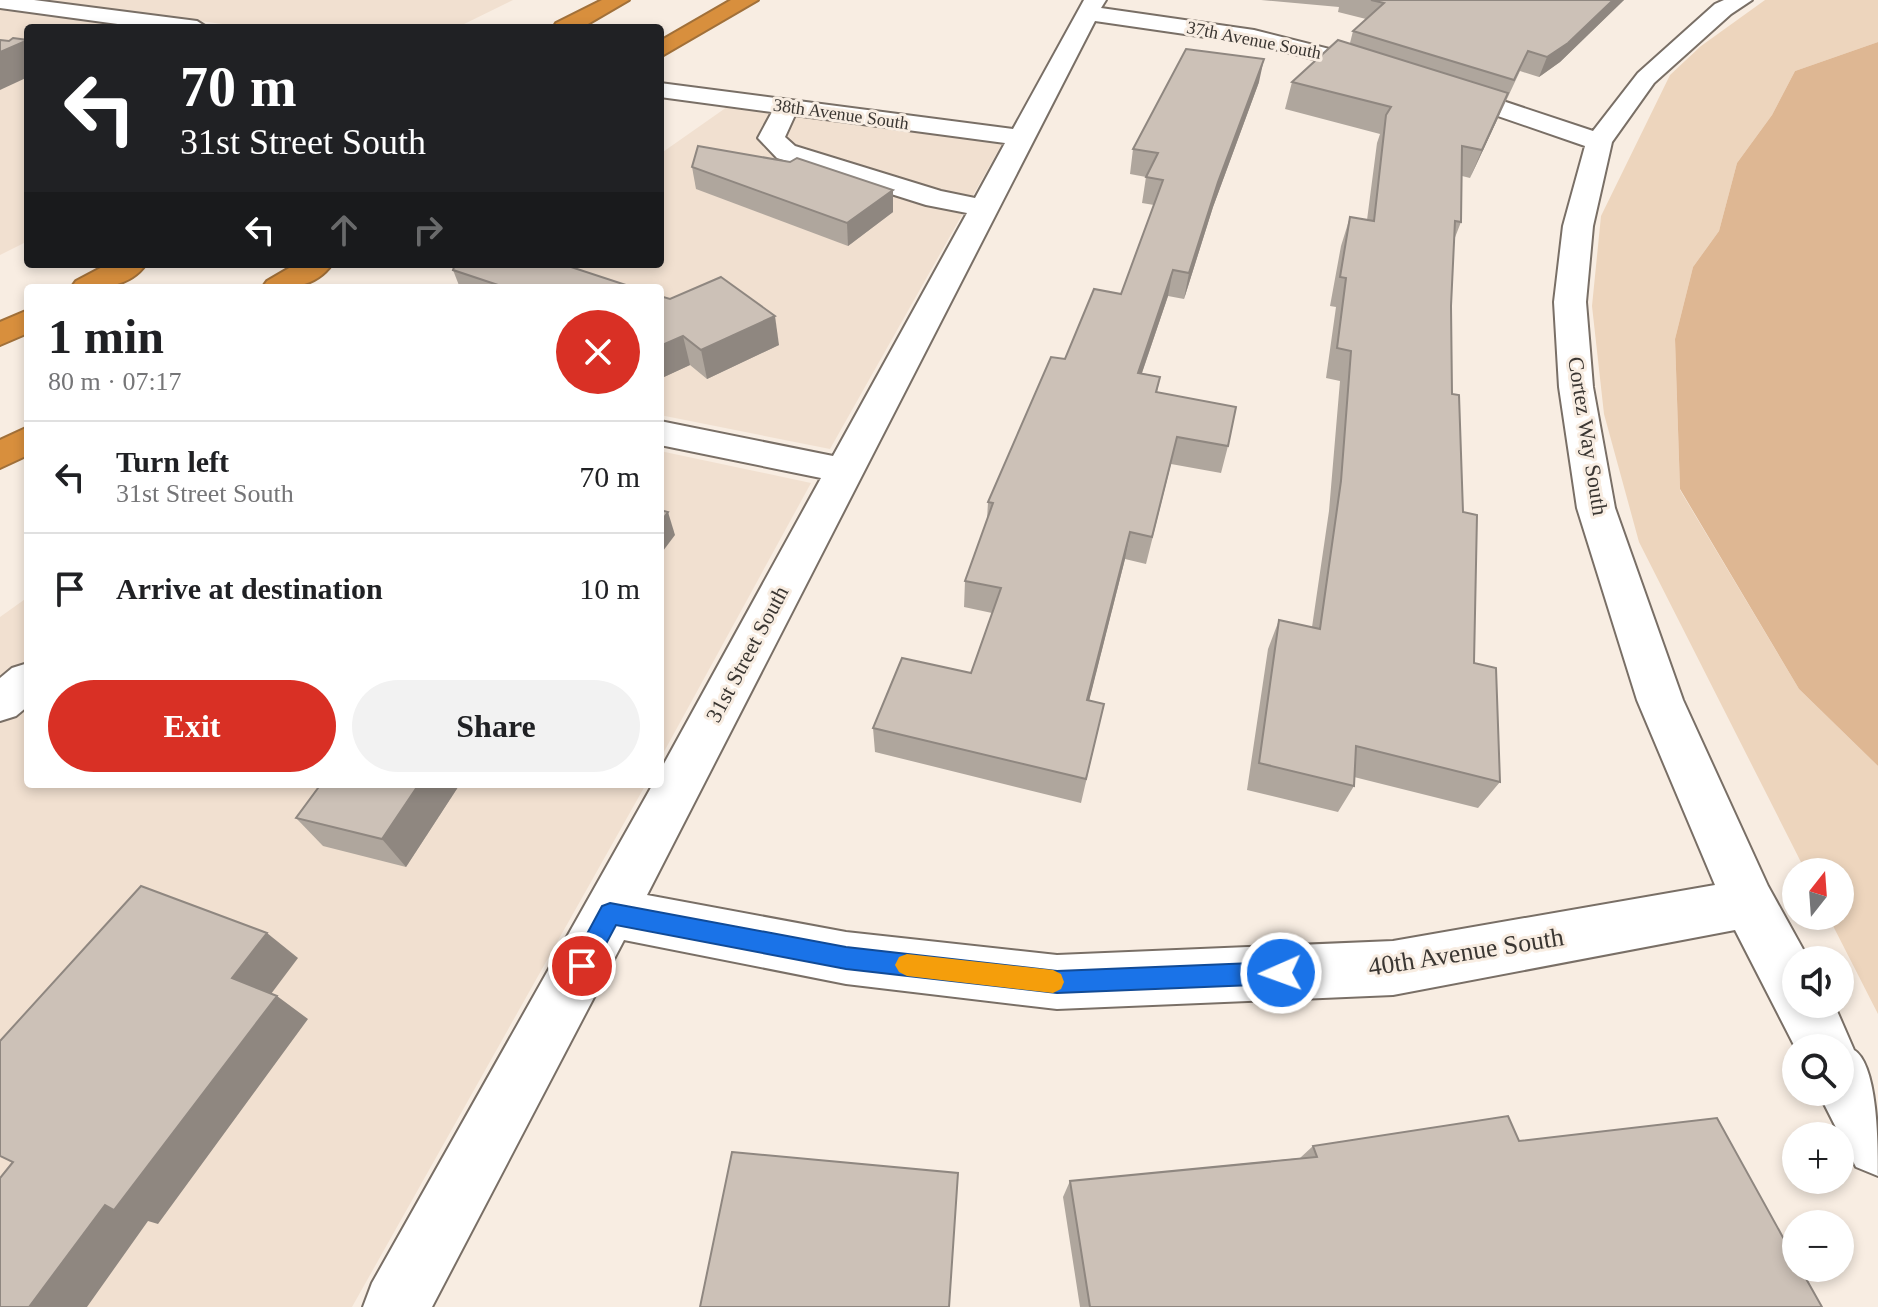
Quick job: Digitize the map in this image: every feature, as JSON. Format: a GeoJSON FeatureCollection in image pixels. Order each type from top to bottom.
{"type":"FeatureCollection","features":[{"type":"Feature","properties":{"kind":"highway"},"geometry":{"type":"LineString","coordinates":[[574,23],[618,0]]}},
{"type":"Feature","properties":{"kind":"highway"},"geometry":{"type":"LineString","coordinates":[[664,48],[747,0]]}},
{"type":"Feature","properties":{"kind":"highway"},"geometry":{"type":"LineString","coordinates":[[94,284],[124,268]]}},
{"type":"Feature","properties":{"kind":"highway"},"geometry":{"type":"LineString","coordinates":[[284,284],[310,268]]}},
{"type":"Feature","properties":{"kind":"highway"},"geometry":{"type":"LineString","coordinates":[[0,335],[24,322]]}},
{"type":"Feature","properties":{"kind":"highway"},"geometry":{"type":"LineString","coordinates":[[0,456],[24,441]]}},
{"type":"Feature","properties":{"kind":"street"},"geometry":{"type":"LineString","coordinates":[[0,2],[134,24]]}},
{"type":"Feature","properties":{"kind":"street","name":"Cortez Way South"},"geometry":{"type":"LineString","coordinates":[[1719,3],[1646,78],[1599,142],[1578,226],[1570,302],[1576,387],[1596,508],[1660,700],[1749,903],[1782,965]]}},
{"type":"Feature","properties":{"kind":"street","name":"37th Avenue South"},"geometry":{"type":"LineString","coordinates":[[1092,6],[1254,37],[1399,75]]}},
{"type":"Feature","properties":{"kind":"street","name":"31st Street South"},"geometry":{"type":"LineString","coordinates":[[396,1307],[610,913],[1092,6]]}},
{"type":"Feature","properties":{"kind":"street"},"geometry":{"type":"LineString","coordinates":[[1427,83],[1599,142]]}},
{"type":"Feature","properties":{"kind":"street","name":"38th Avenue South"},"geometry":{"type":"LineString","coordinates":[[664,91],[1023,138]]}},
{"type":"Feature","properties":{"kind":"street"},"geometry":{"type":"LineString","coordinates":[[787,107],[771,138],[786,152],[924,196],[985,208]]}},
{"type":"Feature","properties":{"kind":"street"},"geometry":{"type":"LineString","coordinates":[[664,434],[843,470]]}},
{"type":"Feature","properties":{"kind":"street"},"geometry":{"type":"LineString","coordinates":[[0,703],[24,684]]}},
{"type":"Feature","properties":{"kind":"street","name":"40th Avenue South"},"geometry":{"type":"LineString","coordinates":[[610,913],[846,958],[1057,982],[1393,968],[1749,903]]}},
{"type":"Feature","properties":{"kind":"street"},"geometry":{"type":"LineString","coordinates":[[1854,1100],[1878,1145]]}},
{"type":"Feature","properties":{"kind":"shaded area"},"geometry":{"type":"Polygon","coordinates":[[[40,0],[513,0],[464,24],[223,24],[40,0]]]}},
{"type":"Feature","properties":{"kind":"shaded area"},"geometry":{"type":"Polygon","coordinates":[[[1765,0],[1878,0],[1878,42],[1795,71],[1772,115],[1737,163],[1719,231],[1693,267],[1675,339],[1680,490],[1799,689],[1878,766],[1878,1014],[1854,967],[1854,946],[1843,946],[1835,930],[1854,930],[1854,858],[1799,858],[1639,542],[1604,414],[1592,306],[1601,216],[1670,75],[1701,46],[1765,0]]]}},
{"type":"Feature","properties":{"kind":"shaded area"},"geometry":{"type":"Polygon","coordinates":[[[0,9],[111,24],[24,24],[24,243],[0,255],[0,9]]]}},
{"type":"Feature","properties":{"kind":"shaded area"},"geometry":{"type":"Polygon","coordinates":[[[1878,42],[1878,766],[1799,689],[1680,489],[1675,339],[1693,267],[1719,231],[1737,163],[1772,115],[1795,71],[1878,42]]]}},
{"type":"Feature","properties":{"kind":"shaded area"},"geometry":{"type":"Polygon","coordinates":[[[727,107],[1002,144],[830,449],[664,416],[664,284],[475,284],[497,268],[664,268],[664,151],[727,107]]]}},
{"type":"Feature","properties":{"kind":"shaded area"},"geometry":{"type":"Polygon","coordinates":[[[664,452],[811,483],[664,752],[664,452]]]}},
{"type":"Feature","properties":{"kind":"shaded area"},"geometry":{"type":"Polygon","coordinates":[[[24,600],[24,788],[644,788],[352,1307],[0,1307],[0,617],[24,600]]]}},
{"type":"Feature","properties":{"kind":"building"},"geometry":{"type":"Polygon","coordinates":[[[1371,0],[1613,0],[1568,43],[1547,57],[1528,51],[1514,80],[1353,31],[1384,3],[1371,0]]]}},
{"type":"Feature","properties":{"kind":"building"},"geometry":{"type":"Polygon","coordinates":[[[13,38],[24,39],[0,52],[0,40],[13,38]]]}},
{"type":"Feature","properties":{"kind":"building"},"geometry":{"type":"Polygon","coordinates":[[[1338,40],[1508,93],[1482,150],[1462,146],[1461,222],[1455,221],[1451,306],[1452,394],[1459,395],[1463,512],[1477,515],[1474,663],[1496,668],[1500,782],[1356,746],[1354,786],[1259,763],[1279,620],[1320,629],[1341,481],[1351,351],[1337,348],[1346,278],[1340,277],[1350,217],[1374,221],[1386,115],[1391,107],[1292,82],[1338,40]]]}},
{"type":"Feature","properties":{"kind":"building"},"geometry":{"type":"Polygon","coordinates":[[[1186,49],[1264,59],[1218,182],[1189,273],[1173,270],[1138,373],[1160,377],[1156,392],[1236,407],[1228,446],[1177,437],[1152,537],[1130,532],[1087,700],[1104,704],[1086,779],[873,728],[902,658],[971,673],[1001,588],[965,581],[993,503],[988,502],[1051,357],[1065,359],[1094,289],[1121,294],[1163,180],[1146,177],[1158,153],[1133,149],[1186,49]]]}},
{"type":"Feature","properties":{"kind":"building"},"geometry":{"type":"Polygon","coordinates":[[[698,146],[790,162],[797,158],[893,190],[847,223],[692,167],[698,146]]]}},
{"type":"Feature","properties":{"kind":"building"},"geometry":{"type":"Polygon","coordinates":[[[574,268],[623,284],[495,284],[453,270],[574,268]]]}},
{"type":"Feature","properties":{"kind":"building"},"geometry":{"type":"Polygon","coordinates":[[[721,277],[775,316],[701,350],[683,336],[664,344],[664,297],[670,299],[721,277]]]}},
{"type":"Feature","properties":{"kind":"building"},"geometry":{"type":"Polygon","coordinates":[[[318,788],[416,788],[382,839],[296,818],[318,788]]]}},
{"type":"Feature","properties":{"kind":"building"},"geometry":{"type":"Polygon","coordinates":[[[141,886],[267,933],[232,978],[277,996],[114,1210],[105,1205],[29,1307],[0,1307],[0,1178],[13,1162],[0,1156],[0,1041],[141,886]]]}},
{"type":"Feature","properties":{"kind":"building"},"geometry":{"type":"Polygon","coordinates":[[[1508,1116],[1519,1141],[1717,1118],[1782,1236],[1782,1282],[1808,1282],[1822,1307],[1090,1307],[1070,1181],[1317,1157],[1313,1146],[1508,1116]]]}},
{"type":"Feature","properties":{"kind":"building"},"geometry":{"type":"Polygon","coordinates":[[[732,1152],[958,1173],[949,1307],[700,1307],[732,1152]]]}},
{"type":"Feature","properties":{"kind":"slow traffic"},"geometry":{"type":"LineString","coordinates":[[907,965],[1053,982]]}},
{"type":"Feature","properties":{"kind":"route"},"geometry":{"type":"LineString","coordinates":[[582,966],[610,913],[846,958],[1057,982],[1281,973]]}}]}
